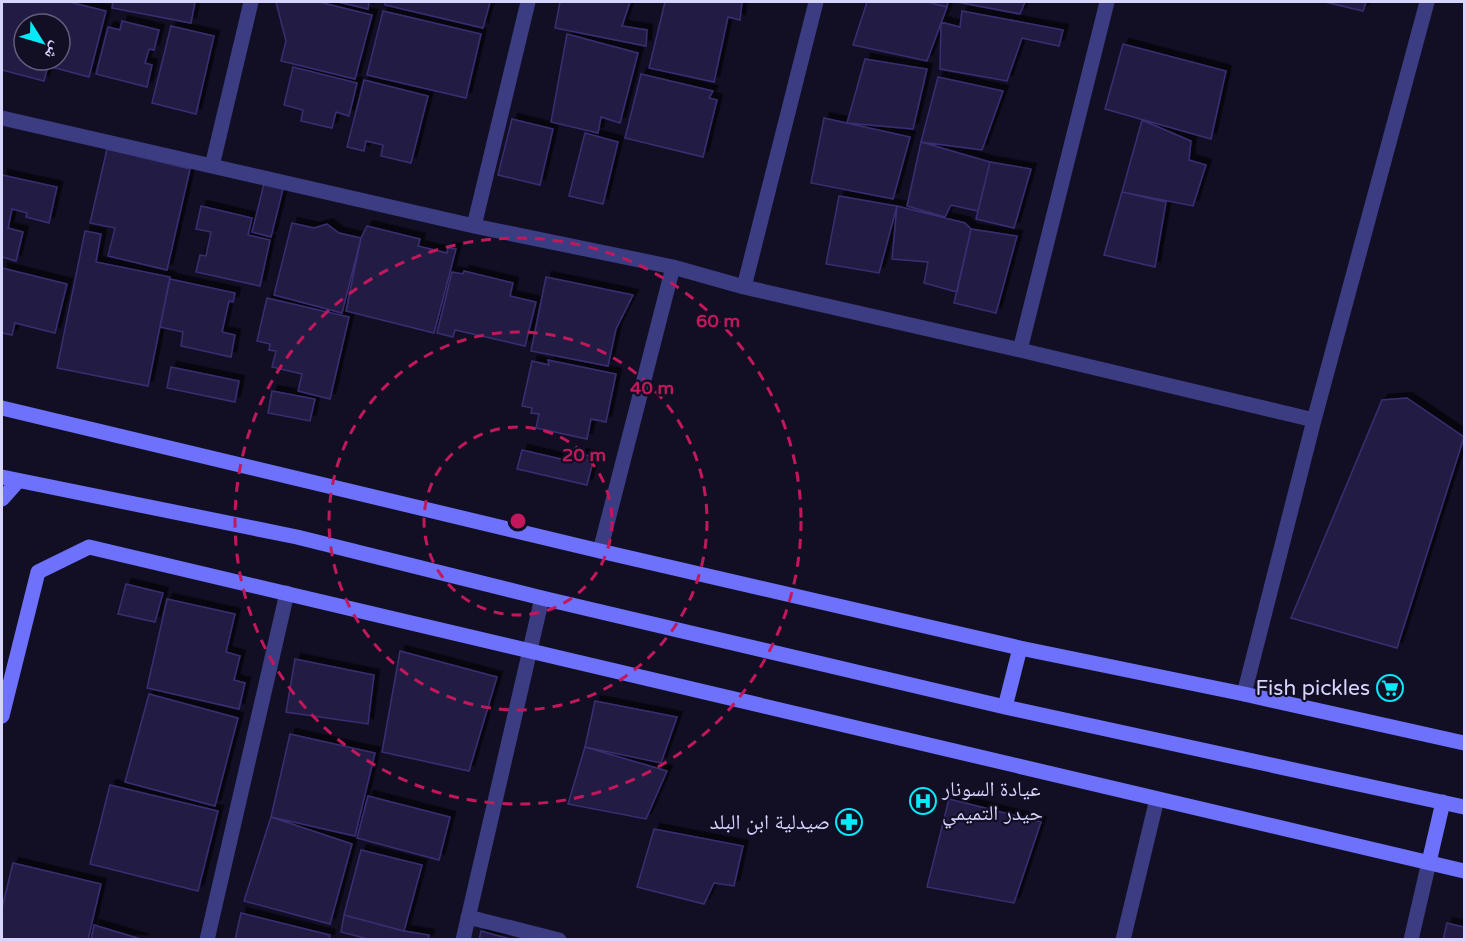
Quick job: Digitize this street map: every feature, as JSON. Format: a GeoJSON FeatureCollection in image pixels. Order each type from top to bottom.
{"type":"FeatureCollection","features":[{"type":"Feature","properties":{"kind":"main road"},"geometry":{"type":"LineString","coordinates":[[2,408],[600,551],[1020,648],[1464,742]]}},
{"type":"Feature","properties":{"kind":"main road"},"geometry":{"type":"LineString","coordinates":[[2,477],[297,537],[542,598],[1005,707],[1464,807]]}},
{"type":"Feature","properties":{"kind":"main road"},"geometry":{"type":"LineString","coordinates":[[2,499],[18,481]]}},
{"type":"Feature","properties":{"kind":"main road"},"geometry":{"type":"LineString","coordinates":[[2,716],[38,572],[89,546],[1464,871]]}},
{"type":"Feature","properties":{"kind":"main road"},"geometry":{"type":"LineString","coordinates":[[1005,707],[1020,648]]}},
{"type":"Feature","properties":{"kind":"main road"},"geometry":{"type":"LineString","coordinates":[[1429,862],[1443,802]]}},
{"type":"Feature","properties":{"kind":"street"},"geometry":{"type":"LineString","coordinates":[[212,166],[250,2]]}},
{"type":"Feature","properties":{"kind":"street"},"geometry":{"type":"LineString","coordinates":[[474,226],[528,2]]}},
{"type":"Feature","properties":{"kind":"street"},"geometry":{"type":"LineString","coordinates":[[744,287],[816,2]]}},
{"type":"Feature","properties":{"kind":"street"},"geometry":{"type":"LineString","coordinates":[[1020,350],[1107,2]]}},
{"type":"Feature","properties":{"kind":"street"},"geometry":{"type":"LineString","coordinates":[[1244,694],[1314,420],[1427,2]]}},
{"type":"Feature","properties":{"kind":"street"},"geometry":{"type":"LineString","coordinates":[[2,118],[474,226],[673,267],[744,287],[1314,420]]}},
{"type":"Feature","properties":{"kind":"street"},"geometry":{"type":"LineString","coordinates":[[600,551],[673,267]]}},
{"type":"Feature","properties":{"kind":"street"},"geometry":{"type":"LineString","coordinates":[[207,939],[287,593]]}},
{"type":"Feature","properties":{"kind":"street"},"geometry":{"type":"LineString","coordinates":[[463,939],[542,598]]}},
{"type":"Feature","properties":{"kind":"street"},"geometry":{"type":"LineString","coordinates":[[1123,939],[1157,799]]}},
{"type":"Feature","properties":{"kind":"street"},"geometry":{"type":"LineString","coordinates":[[1411,939],[1429,862]]}},
{"type":"Feature","properties":{"kind":"street"},"geometry":{"type":"LineString","coordinates":[[468,917],[559,939]]}},
{"type":"Feature","properties":{"kind":"building"},"geometry":{"type":"Polygon","coordinates":[[[2,2],[69,2],[106,11],[89,77],[70,72],[72,12],[12,12],[12,72],[46,72],[44,81],[2,70],[2,2]]]}},
{"type":"Feature","properties":{"kind":"building"},"geometry":{"type":"Polygon","coordinates":[[[113,2],[195,2],[191,23],[112,8],[113,2]]]}},
{"type":"Feature","properties":{"kind":"building"},"geometry":{"type":"Polygon","coordinates":[[[276,2],[319,2],[372,15],[355,79],[281,61],[286,41],[276,2]]]}},
{"type":"Feature","properties":{"kind":"building"},"geometry":{"type":"Polygon","coordinates":[[[338,2],[369,2],[368,9],[338,2]]]}},
{"type":"Feature","properties":{"kind":"building"},"geometry":{"type":"Polygon","coordinates":[[[385,2],[490,2],[483,28],[385,5],[385,2]]]}},
{"type":"Feature","properties":{"kind":"building"},"geometry":{"type":"Polygon","coordinates":[[[560,2],[630,2],[622,26],[647,30],[646,46],[555,28],[560,2]]]}},
{"type":"Feature","properties":{"kind":"building"},"geometry":{"type":"Polygon","coordinates":[[[665,2],[742,2],[740,20],[728,17],[714,82],[649,68],[665,2]]]}},
{"type":"Feature","properties":{"kind":"building"},"geometry":{"type":"Polygon","coordinates":[[[867,2],[927,2],[947,7],[927,61],[853,45],[867,2]]]}},
{"type":"Feature","properties":{"kind":"building"},"geometry":{"type":"Polygon","coordinates":[[[927,2],[948,2],[947,7],[927,2]]]}},
{"type":"Feature","properties":{"kind":"building"},"geometry":{"type":"Polygon","coordinates":[[[957,2],[1025,2],[1020,14],[957,2]]]}},
{"type":"Feature","properties":{"kind":"building"},"geometry":{"type":"Polygon","coordinates":[[[1325,2],[1366,2],[1363,11],[1325,2]]]}},
{"type":"Feature","properties":{"kind":"building"},"geometry":{"type":"Polygon","coordinates":[[[383,11],[481,34],[466,98],[367,75],[383,11]]]}},
{"type":"Feature","properties":{"kind":"building"},"geometry":{"type":"Polygon","coordinates":[[[962,11],[1063,30],[1059,46],[1022,38],[1007,81],[940,69],[941,22],[960,27],[962,11]]]}},
{"type":"Feature","properties":{"kind":"building"},"geometry":{"type":"Polygon","coordinates":[[[122,21],[159,30],[154,50],[149,49],[145,63],[152,65],[147,87],[96,74],[108,27],[120,30],[122,21]]]}},
{"type":"Feature","properties":{"kind":"building"},"geometry":{"type":"Polygon","coordinates":[[[171,26],[214,36],[196,114],[152,103],[171,26]]]}},
{"type":"Feature","properties":{"kind":"building"},"geometry":{"type":"Polygon","coordinates":[[[567,34],[638,53],[620,123],[601,117],[598,133],[551,122],[567,34]]]}},
{"type":"Feature","properties":{"kind":"building"},"geometry":{"type":"Polygon","coordinates":[[[1123,44],[1226,71],[1211,139],[1105,109],[1123,44]]]}},
{"type":"Feature","properties":{"kind":"building"},"geometry":{"type":"Polygon","coordinates":[[[865,59],[927,69],[913,129],[847,123],[865,59]]]}},
{"type":"Feature","properties":{"kind":"building"},"geometry":{"type":"Polygon","coordinates":[[[293,67],[357,83],[349,116],[336,112],[332,128],[301,121],[303,110],[284,105],[293,67]]]}},
{"type":"Feature","properties":{"kind":"building"},"geometry":{"type":"Polygon","coordinates":[[[641,74],[713,91],[709,98],[717,100],[703,157],[625,138],[641,74]]]}},
{"type":"Feature","properties":{"kind":"building"},"geometry":{"type":"Polygon","coordinates":[[[938,77],[1003,91],[982,150],[921,142],[938,77]]]}},
{"type":"Feature","properties":{"kind":"building"},"geometry":{"type":"Polygon","coordinates":[[[364,80],[428,96],[411,163],[381,156],[383,145],[366,141],[364,151],[347,147],[364,80]]]}},
{"type":"Feature","properties":{"kind":"building"},"geometry":{"type":"Polygon","coordinates":[[[824,118],[910,137],[893,199],[811,183],[824,118]]]}},
{"type":"Feature","properties":{"kind":"building"},"geometry":{"type":"Polygon","coordinates":[[[512,119],[553,129],[540,185],[498,175],[512,119]]]}},
{"type":"Feature","properties":{"kind":"building"},"geometry":{"type":"Polygon","coordinates":[[[1142,120],[1191,141],[1189,160],[1206,165],[1193,206],[1122,192],[1142,120]]]}},
{"type":"Feature","properties":{"kind":"building"},"geometry":{"type":"Polygon","coordinates":[[[585,133],[618,142],[603,204],[569,196],[585,133]]]}},
{"type":"Feature","properties":{"kind":"building"},"geometry":{"type":"Polygon","coordinates":[[[921,142],[990,162],[978,211],[951,205],[945,217],[907,206],[921,142]]]}},
{"type":"Feature","properties":{"kind":"building"},"geometry":{"type":"Polygon","coordinates":[[[107,149],[190,169],[167,270],[108,256],[115,228],[90,223],[107,149]]]}},
{"type":"Feature","properties":{"kind":"building"},"geometry":{"type":"Polygon","coordinates":[[[990,162],[1031,169],[1014,228],[976,219],[990,162]]]}},
{"type":"Feature","properties":{"kind":"building"},"geometry":{"type":"Polygon","coordinates":[[[2,175],[57,187],[49,223],[26,217],[27,213],[12,209],[8,228],[23,232],[16,261],[2,257],[2,175]]]}},
{"type":"Feature","properties":{"kind":"building"},"geometry":{"type":"Polygon","coordinates":[[[265,180],[284,185],[271,237],[252,232],[265,180]]]}},
{"type":"Feature","properties":{"kind":"building"},"geometry":{"type":"Polygon","coordinates":[[[1122,192],[1166,202],[1155,267],[1104,255],[1122,192]]]}},
{"type":"Feature","properties":{"kind":"building"},"geometry":{"type":"Polygon","coordinates":[[[839,196],[897,206],[879,273],[826,264],[839,196]]]}},
{"type":"Feature","properties":{"kind":"building"},"geometry":{"type":"Polygon","coordinates":[[[201,206],[252,218],[248,235],[270,240],[260,286],[196,272],[200,255],[206,256],[211,232],[196,229],[201,206]]]}},
{"type":"Feature","properties":{"kind":"building"},"geometry":{"type":"Polygon","coordinates":[[[897,206],[965,223],[971,229],[957,292],[924,283],[928,262],[892,259],[897,206]]]}},
{"type":"Feature","properties":{"kind":"building"},"geometry":{"type":"Polygon","coordinates":[[[292,223],[314,228],[327,224],[339,233],[361,238],[342,313],[274,295],[292,223]]]}},
{"type":"Feature","properties":{"kind":"building"},"geometry":{"type":"Polygon","coordinates":[[[367,226],[420,239],[418,246],[447,253],[448,248],[456,249],[434,333],[346,311],[361,238],[367,226]]]}},
{"type":"Feature","properties":{"kind":"building"},"geometry":{"type":"Polygon","coordinates":[[[971,229],[1017,236],[996,313],[954,303],[971,229]]]}},
{"type":"Feature","properties":{"kind":"building"},"geometry":{"type":"Polygon","coordinates":[[[85,231],[101,234],[96,262],[170,277],[148,386],[57,368],[85,231]]]}},
{"type":"Feature","properties":{"kind":"building"},"geometry":{"type":"Polygon","coordinates":[[[2,268],[67,284],[55,333],[15,323],[12,335],[2,333],[2,268]]]}},
{"type":"Feature","properties":{"kind":"building"},"geometry":{"type":"Polygon","coordinates":[[[464,271],[513,283],[510,296],[536,302],[525,346],[455,330],[453,337],[437,333],[452,272],[463,274],[464,271]]]}},
{"type":"Feature","properties":{"kind":"building"},"geometry":{"type":"Polygon","coordinates":[[[546,277],[633,295],[616,329],[608,366],[531,351],[546,277]]]}},
{"type":"Feature","properties":{"kind":"building"},"geometry":{"type":"Polygon","coordinates":[[[170,279],[235,293],[233,302],[229,301],[222,332],[235,335],[231,357],[181,346],[183,332],[160,327],[170,279]]]}},
{"type":"Feature","properties":{"kind":"building"},"geometry":{"type":"Polygon","coordinates":[[[267,298],[349,317],[330,399],[298,391],[302,374],[272,367],[276,351],[269,350],[270,344],[257,341],[267,298]]]}},
{"type":"Feature","properties":{"kind":"building"},"geometry":{"type":"Polygon","coordinates":[[[548,360],[616,374],[606,422],[591,419],[587,439],[536,428],[539,414],[531,413],[532,408],[522,406],[532,361],[549,365],[548,360]]]}},
{"type":"Feature","properties":{"kind":"building"},"geometry":{"type":"Polygon","coordinates":[[[171,367],[239,381],[235,402],[167,388],[171,367]]]}},
{"type":"Feature","properties":{"kind":"building"},"geometry":{"type":"Polygon","coordinates":[[[272,391],[315,399],[310,421],[268,413],[272,391]]]}},
{"type":"Feature","properties":{"kind":"building"},"geometry":{"type":"Polygon","coordinates":[[[1407,398],[1464,437],[1397,648],[1291,618],[1382,400],[1407,398]]]}},
{"type":"Feature","properties":{"kind":"building"},"geometry":{"type":"Polygon","coordinates":[[[522,450],[578,463],[581,454],[594,457],[587,485],[517,469],[522,450]]]}},
{"type":"Feature","properties":{"kind":"building"},"geometry":{"type":"Polygon","coordinates":[[[126,584],[163,593],[155,622],[118,614],[126,584]]]}},
{"type":"Feature","properties":{"kind":"building"},"geometry":{"type":"Polygon","coordinates":[[[167,599],[235,614],[226,652],[240,656],[234,680],[245,683],[239,709],[147,688],[167,599]]]}},
{"type":"Feature","properties":{"kind":"building"},"geometry":{"type":"Polygon","coordinates":[[[400,651],[497,677],[469,771],[382,752],[400,651]]]}},
{"type":"Feature","properties":{"kind":"building"},"geometry":{"type":"Polygon","coordinates":[[[295,659],[374,675],[368,724],[286,712],[295,659]]]}},
{"type":"Feature","properties":{"kind":"building"},"geometry":{"type":"Polygon","coordinates":[[[149,694],[238,718],[215,806],[125,782],[149,694]]]}},
{"type":"Feature","properties":{"kind":"building"},"geometry":{"type":"Polygon","coordinates":[[[595,701],[677,717],[661,763],[585,747],[595,701]]]}},
{"type":"Feature","properties":{"kind":"building"},"geometry":{"type":"Polygon","coordinates":[[[290,734],[375,753],[355,836],[271,817],[290,734]]]}},
{"type":"Feature","properties":{"kind":"building"},"geometry":{"type":"Polygon","coordinates":[[[585,747],[667,771],[646,819],[568,804],[585,747]]]}},
{"type":"Feature","properties":{"kind":"building"},"geometry":{"type":"Polygon","coordinates":[[[110,785],[218,811],[198,891],[90,864],[110,785]]]}},
{"type":"Feature","properties":{"kind":"building"},"geometry":{"type":"Polygon","coordinates":[[[368,796],[450,817],[439,860],[357,838],[368,796]]]}},
{"type":"Feature","properties":{"kind":"building"},"geometry":{"type":"Polygon","coordinates":[[[949,799],[1041,822],[1014,903],[927,887],[949,799]]]}},
{"type":"Feature","properties":{"kind":"building"},"geometry":{"type":"Polygon","coordinates":[[[271,817],[352,844],[330,924],[244,901],[271,817]]]}},
{"type":"Feature","properties":{"kind":"building"},"geometry":{"type":"Polygon","coordinates":[[[654,829],[743,846],[734,886],[714,883],[704,904],[637,887],[654,829]]]}},
{"type":"Feature","properties":{"kind":"building"},"geometry":{"type":"Polygon","coordinates":[[[361,850],[422,865],[404,931],[344,915],[361,850]]]}},
{"type":"Feature","properties":{"kind":"building"},"geometry":{"type":"Polygon","coordinates":[[[13,863],[101,884],[88,940],[2,940],[2,908],[13,863]]]}},
{"type":"Feature","properties":{"kind":"building"},"geometry":{"type":"Polygon","coordinates":[[[241,913],[330,935],[329,940],[235,940],[241,913]]]}},
{"type":"Feature","properties":{"kind":"building"},"geometry":{"type":"Polygon","coordinates":[[[344,915],[404,931],[429,935],[428,940],[372,940],[341,932],[344,915]]]}},
{"type":"Feature","properties":{"kind":"building"},"geometry":{"type":"Polygon","coordinates":[[[1447,923],[1464,927],[1464,940],[1443,940],[1447,923]]]}},
{"type":"Feature","properties":{"kind":"building"},"geometry":{"type":"Polygon","coordinates":[[[94,925],[144,940],[91,940],[94,925]]]}},
{"type":"Feature","properties":{"kind":"building"},"geometry":{"type":"Polygon","coordinates":[[[481,931],[514,940],[479,940],[481,931]]]}},
{"type":"Feature","properties":{"kind":"place","name":"Fish pickles"},"geometry":{"type":"Point","coordinates":[1390,688]}},
{"type":"Feature","properties":{"kind":"place","name":"عيادة السونار حيدر التميمي"},"geometry":{"type":"Point","coordinates":[923,801]}},
{"type":"Feature","properties":{"kind":"place","name":"صيدلية ابن البلد"},"geometry":{"type":"Point","coordinates":[849,822]}}]}
